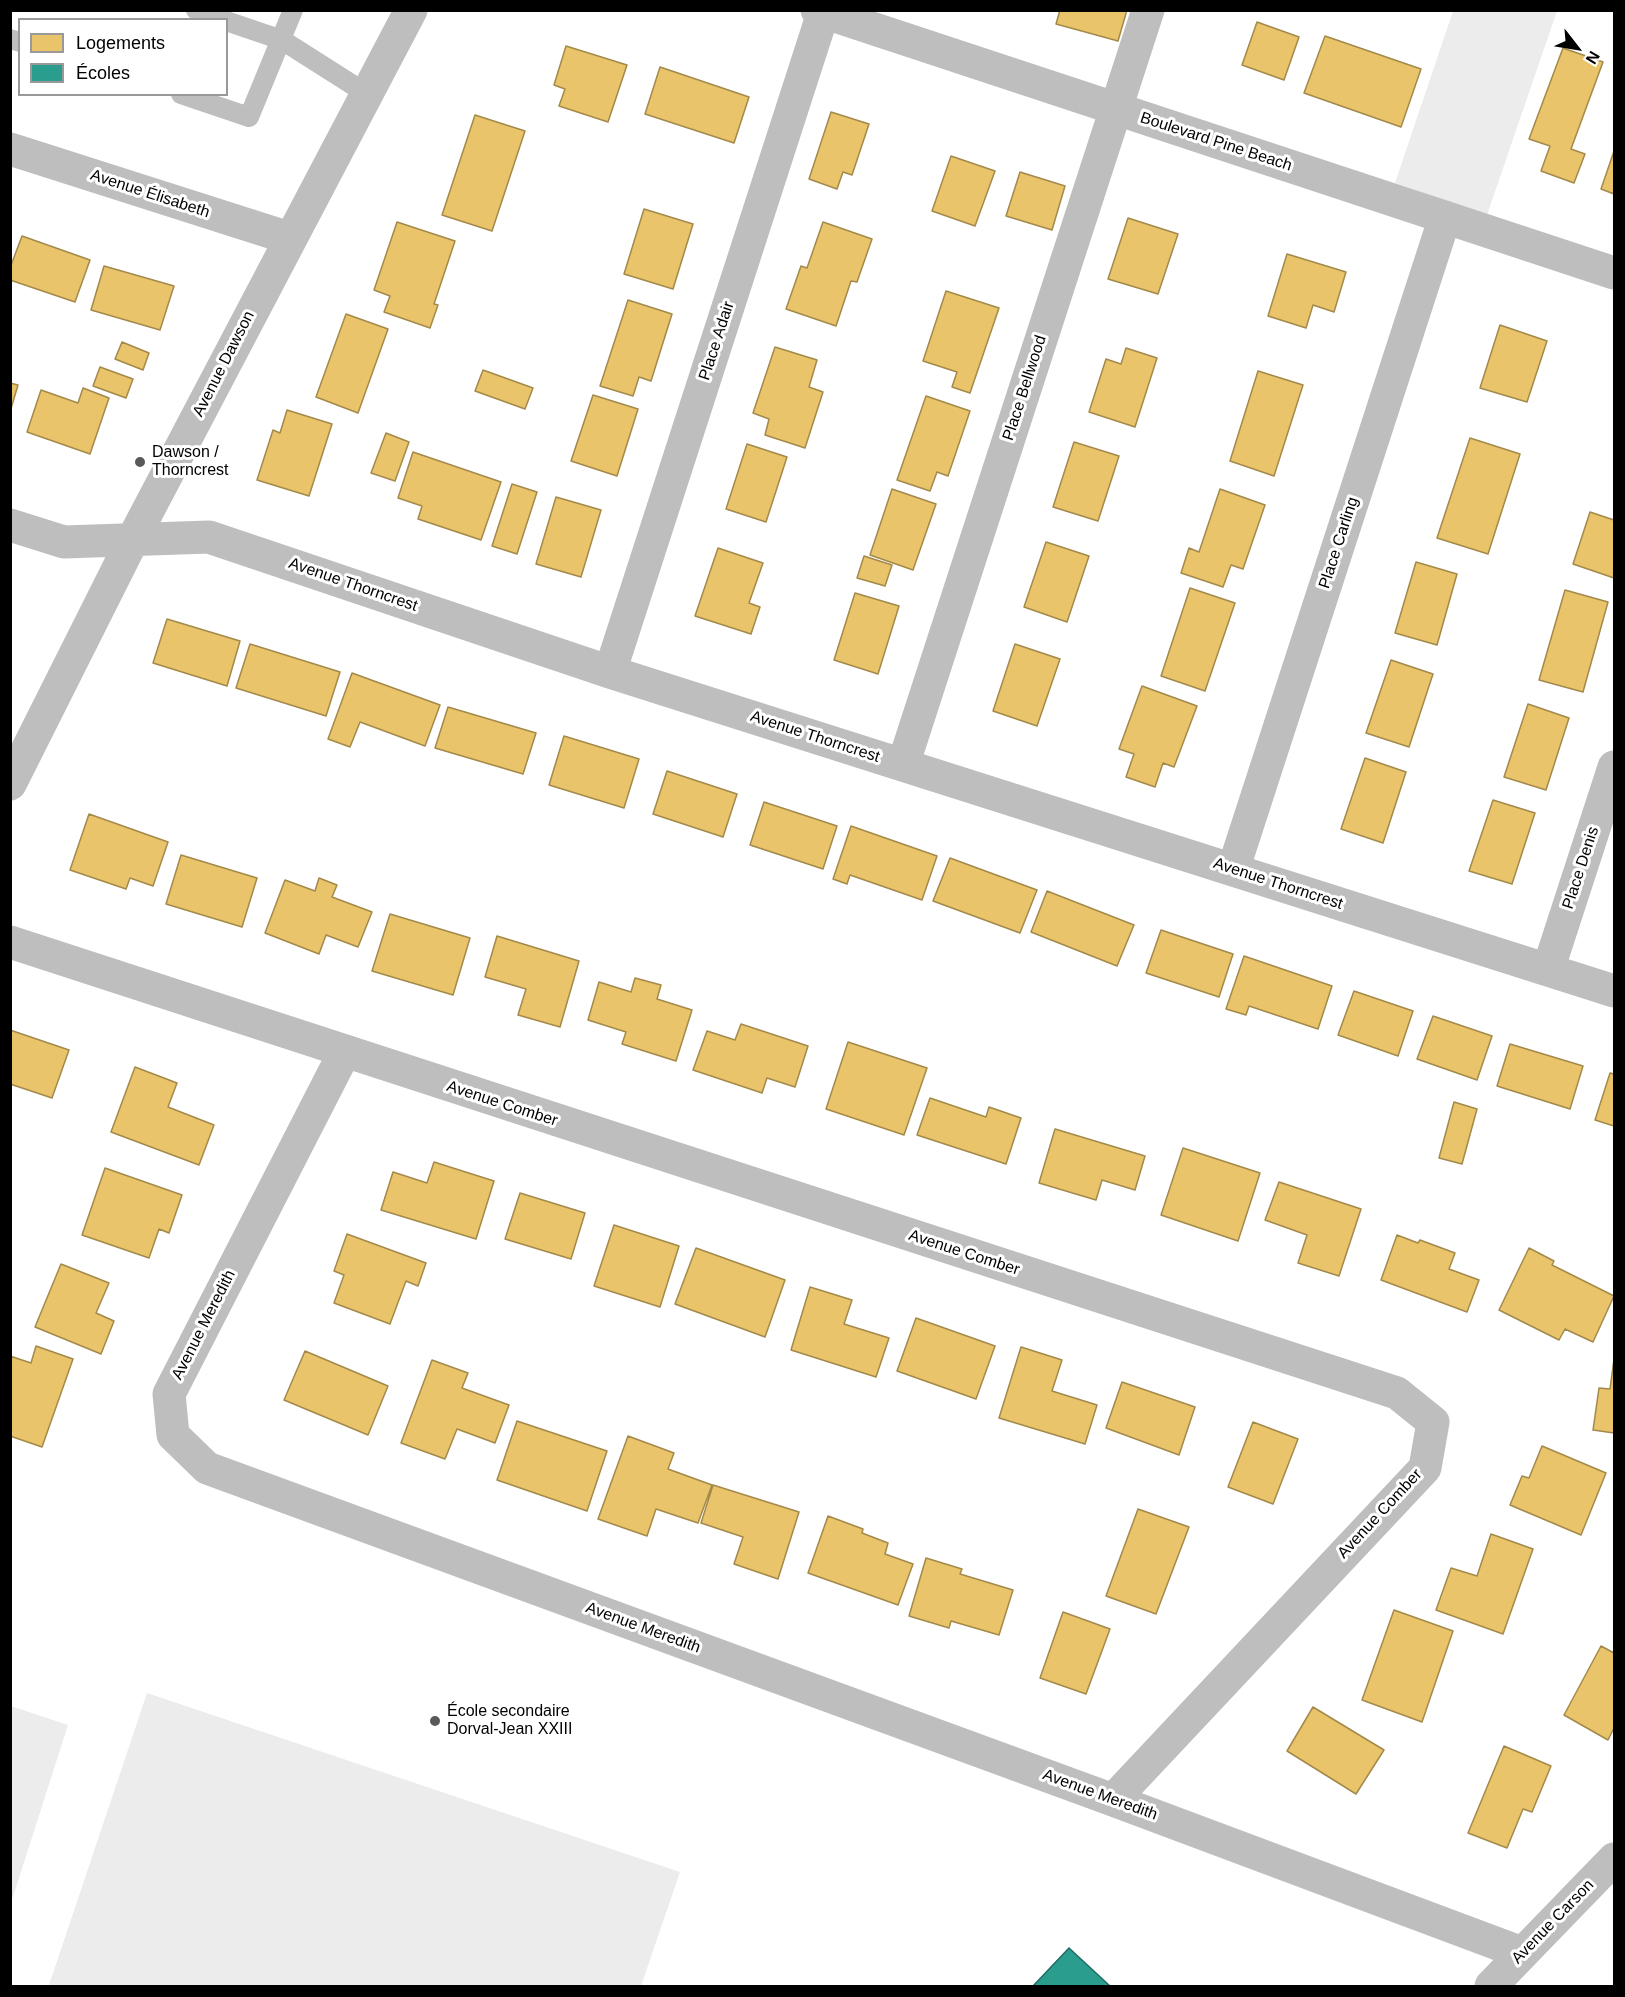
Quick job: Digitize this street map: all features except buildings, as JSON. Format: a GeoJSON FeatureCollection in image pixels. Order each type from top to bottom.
{"type":"FeatureCollection","features":[{"type":"Feature","properties":{"kind":"street","name":"Avenue Dawson"},"geometry":{"type":"LineString","coordinates":[[10,784],[133,539],[289,238],[411,10]]}},
{"type":"Feature","properties":{"kind":"street","name":"Place Bellwood"},"geometry":{"type":"LineString","coordinates":[[903,765],[1148,10]]}},
{"type":"Feature","properties":{"kind":"street","name":"Boulevard Pine Beach"},"geometry":{"type":"LineString","coordinates":[[822,11],[1614,273]]}},
{"type":"Feature","properties":{"kind":"street","name":"Place Adair"},"geometry":{"type":"LineString","coordinates":[[610,672],[822,11]]}},
{"type":"Feature","properties":{"kind":"street","name":"Avenue Élisabeth"},"geometry":{"type":"LineString","coordinates":[[10,149],[289,238]]}},
{"type":"Feature","properties":{"kind":"street","name":"Place Carling"},"geometry":{"type":"LineString","coordinates":[[1233,870],[1444,217]]}},
{"type":"Feature","properties":{"kind":"street","name":"Avenue Thorncrest"},"geometry":{"type":"LineString","coordinates":[[10,525],[64,542],[209,537],[610,672],[1614,991]]}},
{"type":"Feature","properties":{"kind":"street","name":"Place Denis"},"geometry":{"type":"LineString","coordinates":[[1548,970],[1614,767]]}},
{"type":"Feature","properties":{"kind":"street","name":"Avenue Comber"},"geometry":{"type":"LineString","coordinates":[[10,942],[344,1053],[1396,1393],[1433,1422],[1425,1468],[1113,1800]]}},
{"type":"Feature","properties":{"kind":"street","name":"Avenue Meredith"},"geometry":{"type":"LineString","coordinates":[[344,1053],[169,1394],[173,1435],[207,1468],[1113,1800],[1522,1953]]}},
{"type":"Feature","properties":{"kind":"street","name":"Avenue Carson"},"geometry":{"type":"LineString","coordinates":[[1491,1986],[1614,1859]]}},
{"type":"Feature","properties":{"kind":"lane"},"geometry":{"type":"LineString","coordinates":[[196,10],[218,18]]}},
{"type":"Feature","properties":{"kind":"lane"},"geometry":{"type":"LineString","coordinates":[[187,96],[249,117],[293,10]]}},
{"type":"Feature","properties":{"kind":"lane"},"geometry":{"type":"LineString","coordinates":[[228,21],[282,40],[367,94]]}},
{"type":"Feature","properties":{"kind":"shaded area"},"geometry":{"type":"Polygon","coordinates":[[[1453,11],[1557,11],[1487,215],[1395,183],[1453,11]]]}},
{"type":"Feature","properties":{"kind":"shaded area"},"geometry":{"type":"Polygon","coordinates":[[[147,1693],[680,1872],[641,1986],[49,1985],[147,1693]]]}},
{"type":"Feature","properties":{"kind":"shaded area"},"geometry":{"type":"Polygon","coordinates":[[[10,1706],[68,1725],[11,1903],[10,1706]]]}},
{"type":"Feature","properties":{"kind":"place","name":"Dawson / Thorncrest"},"geometry":{"type":"Point","coordinates":[140,462]}},
{"type":"Feature","properties":{"kind":"place","name":"École secondaire Dorval-Jean XXIII"},"geometry":{"type":"Point","coordinates":[435,1721]}}]}
